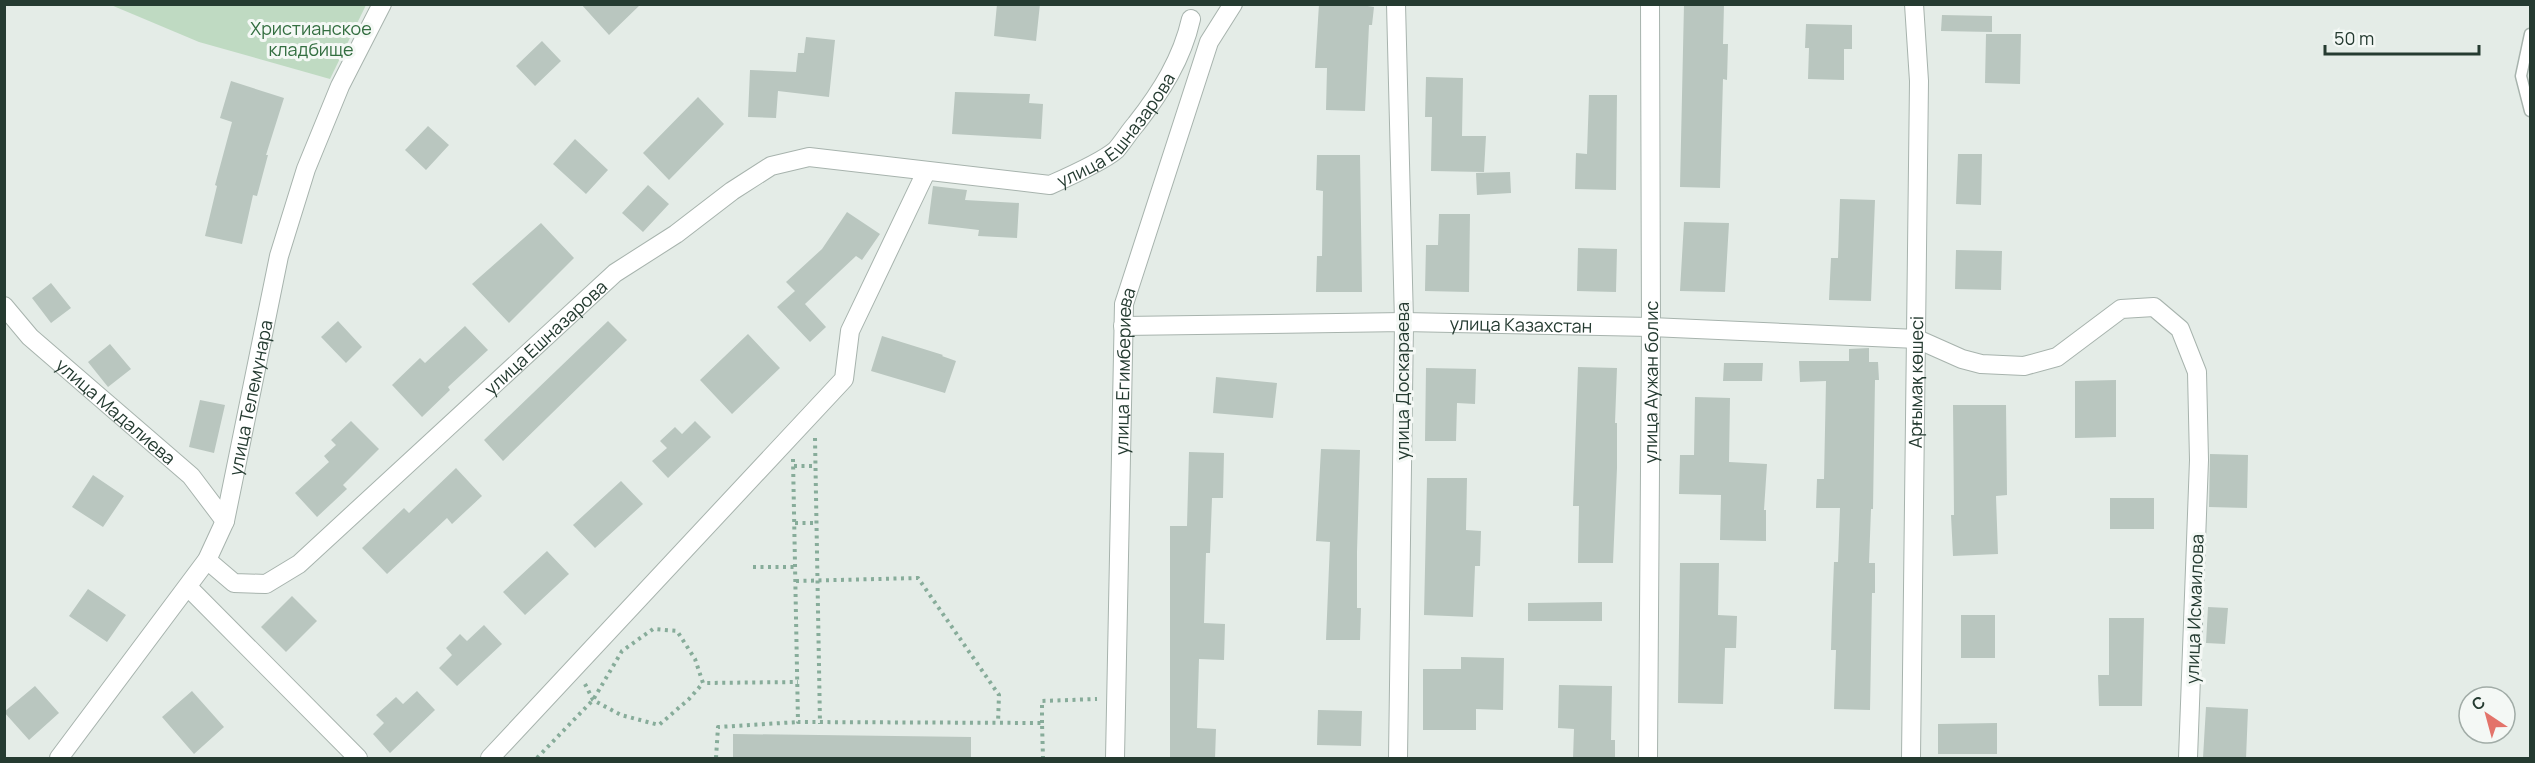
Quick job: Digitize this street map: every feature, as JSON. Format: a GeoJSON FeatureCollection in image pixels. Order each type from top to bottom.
{"type":"FeatureCollection","features":[{"type":"Feature","properties":{"kind":"street","name":"улица Телемунара"},"geometry":{"type":"LineString","coordinates":[[58,759],[207,560],[225,521],[279,256],[303,180],[340,86],[382,4]]}},
{"type":"Feature","properties":{"kind":"street","name":"улица Егимбериева"},"geometry":{"type":"LineString","coordinates":[[1115,759],[1124,304],[1209,42],[1233,4]]}},
{"type":"Feature","properties":{"kind":"street","name":"улица Доскараева"},"geometry":{"type":"LineString","coordinates":[[1396,4],[1404,322],[1398,759]]}},
{"type":"Feature","properties":{"kind":"street","name":"улица Аужан болис"},"geometry":{"type":"LineString","coordinates":[[1648,759],[1651,327],[1650,4]]}},
{"type":"Feature","properties":{"kind":"street","name":"Арғымақ көшесі"},"geometry":{"type":"LineString","coordinates":[[1911,759],[1919,81],[1914,4]]}},
{"type":"Feature","properties":{"kind":"street","name":"улица Ешназарова"},"geometry":{"type":"LineString","coordinates":[[1191,12],[1198,76]]}},
{"type":"Feature","properties":{"kind":"street","name":"улица Ешназарова"},"geometry":{"type":"LineString","coordinates":[[207,560],[234,584],[266,584],[299,564],[615,273],[676,234],[732,191],[771,166],[809,157],[1050,185],[1115,151],[1163,88],[1186,44],[1191,12]]}},
{"type":"Feature","properties":{"kind":"street"},"geometry":{"type":"LineString","coordinates":[[490,759],[844,380],[850,331],[927,172]]}},
{"type":"Feature","properties":{"kind":"street","name":"улица Мадалиева"},"geometry":{"type":"LineString","coordinates":[[4,306],[30,337],[191,476],[225,521]]}},
{"type":"Feature","properties":{"kind":"street","name":"улица Исмаилова"},"geometry":{"type":"LineString","coordinates":[[1917,339],[1962,359],[1981,364],[2024,366],[2057,357],[2121,309],[2154,307],[2180,329],[2197,372],[2199,460],[2188,759]]}},
{"type":"Feature","properties":{"kind":"street","name":"улица Казахстан"},"geometry":{"type":"LineString","coordinates":[[1124,326],[1404,322],[1651,327],[1917,339]]}},
{"type":"Feature","properties":{"kind":"street"},"geometry":{"type":"LineString","coordinates":[[188,587],[358,759]]}},
{"type":"Feature","properties":{"kind":"lane"},"geometry":{"type":"LineString","coordinates":[[2530,34],[2521,76],[2530,111]]}},
{"type":"Feature","properties":{"kind":"path"},"geometry":{"type":"LineString","coordinates":[[815,434],[820,724]]}},
{"type":"Feature","properties":{"kind":"path"},"geometry":{"type":"LineString","coordinates":[[793,455],[798,723]]}},
{"type":"Feature","properties":{"kind":"path"},"geometry":{"type":"LineString","coordinates":[[794,466],[815,466]]}},
{"type":"Feature","properties":{"kind":"path"},"geometry":{"type":"LineString","coordinates":[[795,524],[817,523]]}},
{"type":"Feature","properties":{"kind":"path"},"geometry":{"type":"LineString","coordinates":[[753,567],[795,567]]}},
{"type":"Feature","properties":{"kind":"path"},"geometry":{"type":"LineString","coordinates":[[796,581],[918,578],[999,695],[998,723]]}},
{"type":"Feature","properties":{"kind":"path"},"geometry":{"type":"LineString","coordinates":[[537,759],[594,700],[622,651],[653,629],[677,631],[695,659],[702,683]]}},
{"type":"Feature","properties":{"kind":"path"},"geometry":{"type":"LineString","coordinates":[[582,678],[594,700],[621,715],[659,724],[689,699],[702,683]]}},
{"type":"Feature","properties":{"kind":"path"},"geometry":{"type":"LineString","coordinates":[[702,683],[798,682]]}},
{"type":"Feature","properties":{"kind":"path"},"geometry":{"type":"LineString","coordinates":[[1043,759],[1042,701],[1097,699]]}},
{"type":"Feature","properties":{"kind":"path"},"geometry":{"type":"LineString","coordinates":[[716,759],[718,727],[798,723],[1042,723]]}},
{"type":"Feature","properties":{"kind":"green space","name":"Христианское кладбище"},"geometry":{"type":"Polygon","coordinates":[[[111,5],[366,5],[330,79],[199,42],[111,5]]]}},
{"type":"Feature","properties":{"kind":"building"},"geometry":{"type":"Polygon","coordinates":[[[581,4],[641,4],[609,35],[581,4]]]}},
{"type":"Feature","properties":{"kind":"building"},"geometry":{"type":"Polygon","coordinates":[[[997,4],[1040,4],[1036,41],[994,36],[997,4]]]}},
{"type":"Feature","properties":{"kind":"building"},"geometry":{"type":"Polygon","coordinates":[[[1319,4],[1355,4],[1374,7],[1372,25],[1369,25],[1365,111],[1326,110],[1327,68],[1315,68],[1319,4]]]}},
{"type":"Feature","properties":{"kind":"building"},"geometry":{"type":"Polygon","coordinates":[[[1684,4],[1724,4],[1723,44],[1728,44],[1727,80],[1723,79],[1720,188],[1680,187],[1684,4]]]}},
{"type":"Feature","properties":{"kind":"building"},"geometry":{"type":"Polygon","coordinates":[[[1942,15],[1992,16],[1992,32],[1941,31],[1942,15]]]}},
{"type":"Feature","properties":{"kind":"building"},"geometry":{"type":"Polygon","coordinates":[[[1806,24],[1852,25],[1852,49],[1844,49],[1844,80],[1808,79],[1809,48],[1805,48],[1806,24]]]}},
{"type":"Feature","properties":{"kind":"building"},"geometry":{"type":"Polygon","coordinates":[[[1986,34],[2021,34],[2020,84],[1985,83],[1986,34]]]}},
{"type":"Feature","properties":{"kind":"building"},"geometry":{"type":"Polygon","coordinates":[[[806,37],[835,40],[829,97],[778,91],[776,118],[748,117],[750,70],[796,72],[798,53],[804,53],[806,37]]]}},
{"type":"Feature","properties":{"kind":"building"},"geometry":{"type":"Polygon","coordinates":[[[542,41],[561,61],[535,86],[516,66],[542,41]]]}},
{"type":"Feature","properties":{"kind":"building"},"geometry":{"type":"Polygon","coordinates":[[[1426,77],[1463,78],[1462,136],[1486,136],[1484,172],[1431,171],[1432,117],[1425,117],[1426,77]]]}},
{"type":"Feature","properties":{"kind":"building"},"geometry":{"type":"Polygon","coordinates":[[[231,81],[284,98],[266,155],[268,155],[257,196],[253,195],[242,244],[205,236],[217,186],[215,185],[232,122],[220,118],[231,81]]]}},
{"type":"Feature","properties":{"kind":"building"},"geometry":{"type":"Polygon","coordinates":[[[955,92],[1030,94],[1029,103],[1043,104],[1041,139],[952,134],[955,92]]]}},
{"type":"Feature","properties":{"kind":"building"},"geometry":{"type":"Polygon","coordinates":[[[1589,95],[1617,95],[1616,190],[1575,189],[1576,153],[1587,154],[1589,95]]]}},
{"type":"Feature","properties":{"kind":"building"},"geometry":{"type":"Polygon","coordinates":[[[698,97],[724,124],[669,180],[643,153],[698,97]]]}},
{"type":"Feature","properties":{"kind":"building"},"geometry":{"type":"Polygon","coordinates":[[[428,126],[449,145],[426,170],[405,150],[428,126]]]}},
{"type":"Feature","properties":{"kind":"building"},"geometry":{"type":"Polygon","coordinates":[[[575,139],[608,170],[586,194],[553,164],[575,139]]]}},
{"type":"Feature","properties":{"kind":"building"},"geometry":{"type":"Polygon","coordinates":[[[1958,154],[1982,154],[1981,205],[1956,204],[1958,154]]]}},
{"type":"Feature","properties":{"kind":"building"},"geometry":{"type":"Polygon","coordinates":[[[1317,155],[1360,155],[1362,292],[1316,292],[1317,256],[1322,256],[1323,191],[1316,190],[1317,155]]]}},
{"type":"Feature","properties":{"kind":"building"},"geometry":{"type":"Polygon","coordinates":[[[1510,172],[1511,193],[1477,195],[1476,173],[1510,172]]]}},
{"type":"Feature","properties":{"kind":"building"},"geometry":{"type":"Polygon","coordinates":[[[648,185],[669,204],[643,232],[622,213],[648,185]]]}},
{"type":"Feature","properties":{"kind":"building"},"geometry":{"type":"Polygon","coordinates":[[[933,186],[967,190],[965,200],[1019,203],[1017,238],[978,236],[979,230],[928,224],[933,186]]]}},
{"type":"Feature","properties":{"kind":"building"},"geometry":{"type":"Polygon","coordinates":[[[1840,199],[1875,200],[1871,301],[1829,300],[1831,258],[1838,258],[1840,199]]]}},
{"type":"Feature","properties":{"kind":"building"},"geometry":{"type":"Polygon","coordinates":[[[847,212],[880,234],[862,260],[856,256],[805,304],[826,327],[810,342],[777,307],[795,291],[786,282],[822,249],[847,212]]]}},
{"type":"Feature","properties":{"kind":"building"},"geometry":{"type":"Polygon","coordinates":[[[1439,214],[1470,214],[1469,292],[1425,291],[1426,245],[1438,245],[1439,214]]]}},
{"type":"Feature","properties":{"kind":"building"},"geometry":{"type":"Polygon","coordinates":[[[1684,222],[1729,223],[1725,292],[1680,291],[1684,222]]]}},
{"type":"Feature","properties":{"kind":"building"},"geometry":{"type":"Polygon","coordinates":[[[541,223],[574,258],[509,323],[472,284],[541,223]]]}},
{"type":"Feature","properties":{"kind":"building"},"geometry":{"type":"Polygon","coordinates":[[[1578,248],[1617,249],[1616,292],[1577,291],[1578,248]]]}},
{"type":"Feature","properties":{"kind":"building"},"geometry":{"type":"Polygon","coordinates":[[[1956,250],[2002,251],[2001,290],[1955,289],[1956,250]]]}},
{"type":"Feature","properties":{"kind":"building"},"geometry":{"type":"Polygon","coordinates":[[[51,283],[71,308],[51,323],[32,298],[51,283]]]}},
{"type":"Feature","properties":{"kind":"building"},"geometry":{"type":"Polygon","coordinates":[[[338,321],[362,347],[346,363],[321,337],[338,321]]]}},
{"type":"Feature","properties":{"kind":"building"},"geometry":{"type":"Polygon","coordinates":[[[608,321],[627,340],[503,461],[484,440],[608,321]]]}},
{"type":"Feature","properties":{"kind":"building"},"geometry":{"type":"Polygon","coordinates":[[[465,326],[488,350],[448,387],[450,390],[422,417],[392,385],[420,358],[425,363],[465,326]]]}},
{"type":"Feature","properties":{"kind":"building"},"geometry":{"type":"Polygon","coordinates":[[[748,334],[780,368],[732,414],[700,380],[748,334]]]}},
{"type":"Feature","properties":{"kind":"building"},"geometry":{"type":"Polygon","coordinates":[[[882,336],[956,361],[945,393],[871,371],[882,336]]]}},
{"type":"Feature","properties":{"kind":"building"},"geometry":{"type":"Polygon","coordinates":[[[110,344],[131,369],[108,387],[88,362],[110,344]]]}},
{"type":"Feature","properties":{"kind":"building"},"geometry":{"type":"Polygon","coordinates":[[[1869,348],[1869,362],[1878,362],[1879,380],[1875,380],[1873,509],[1871,509],[1869,563],[1875,563],[1875,593],[1872,593],[1870,710],[1834,709],[1836,650],[1831,650],[1832,614],[1834,562],[1838,562],[1840,508],[1816,508],[1817,479],[1824,479],[1826,381],[1800,382],[1799,361],[1849,361],[1849,349],[1869,348]]]}},
{"type":"Feature","properties":{"kind":"building"},"geometry":{"type":"Polygon","coordinates":[[[1724,363],[1763,363],[1762,381],[1723,381],[1724,363]]]}},
{"type":"Feature","properties":{"kind":"building"},"geometry":{"type":"Polygon","coordinates":[[[1578,367],[1617,368],[1615,423],[1617,423],[1617,468],[1613,563],[1578,563],[1579,506],[1573,506],[1578,367]]]}},
{"type":"Feature","properties":{"kind":"building"},"geometry":{"type":"Polygon","coordinates":[[[1426,368],[1476,369],[1475,404],[1457,403],[1456,441],[1425,441],[1426,368]]]}},
{"type":"Feature","properties":{"kind":"building"},"geometry":{"type":"Polygon","coordinates":[[[1216,377],[1277,383],[1273,418],[1213,413],[1216,377]]]}},
{"type":"Feature","properties":{"kind":"building"},"geometry":{"type":"Polygon","coordinates":[[[2116,380],[2116,437],[2075,438],[2075,381],[2116,380]]]}},
{"type":"Feature","properties":{"kind":"building"},"geometry":{"type":"Polygon","coordinates":[[[1695,397],[1730,398],[1729,462],[1767,464],[1764,510],[1766,510],[1766,541],[1720,540],[1721,495],[1679,494],[1680,455],[1694,455],[1695,397]]]}},
{"type":"Feature","properties":{"kind":"building"},"geometry":{"type":"Polygon","coordinates":[[[200,400],[225,405],[214,453],[189,447],[200,400]]]}},
{"type":"Feature","properties":{"kind":"building"},"geometry":{"type":"Polygon","coordinates":[[[1953,405],[2006,405],[2007,495],[1996,496],[1998,554],[1953,556],[1951,515],[1954,515],[1953,405]]]}},
{"type":"Feature","properties":{"kind":"building"},"geometry":{"type":"Polygon","coordinates":[[[351,421],[379,449],[343,485],[347,489],[317,517],[295,493],[329,462],[324,456],[336,445],[331,440],[351,421]]]}},
{"type":"Feature","properties":{"kind":"building"},"geometry":{"type":"Polygon","coordinates":[[[695,421],[711,437],[668,478],[652,461],[667,448],[660,441],[675,427],[682,434],[695,421]]]}},
{"type":"Feature","properties":{"kind":"building"},"geometry":{"type":"Polygon","coordinates":[[[1321,449],[1360,450],[1357,608],[1361,608],[1360,640],[1326,640],[1330,542],[1316,541],[1321,449]]]}},
{"type":"Feature","properties":{"kind":"building"},"geometry":{"type":"Polygon","coordinates":[[[1189,452],[1224,453],[1223,498],[1212,498],[1210,553],[1206,553],[1204,623],[1225,624],[1224,660],[1199,659],[1197,728],[1216,729],[1215,759],[1170,759],[1170,526],[1187,526],[1189,452]]]}},
{"type":"Feature","properties":{"kind":"building"},"geometry":{"type":"Polygon","coordinates":[[[2210,454],[2248,455],[2247,508],[2209,507],[2210,454]]]}},
{"type":"Feature","properties":{"kind":"building"},"geometry":{"type":"Polygon","coordinates":[[[456,468],[482,496],[452,524],[447,518],[387,574],[362,548],[404,508],[409,513],[456,468]]]}},
{"type":"Feature","properties":{"kind":"building"},"geometry":{"type":"Polygon","coordinates":[[[93,475],[124,496],[103,527],[72,507],[93,475]]]}},
{"type":"Feature","properties":{"kind":"building"},"geometry":{"type":"Polygon","coordinates":[[[1427,478],[1467,478],[1466,530],[1481,531],[1480,566],[1475,566],[1473,617],[1424,615],[1427,478]]]}},
{"type":"Feature","properties":{"kind":"building"},"geometry":{"type":"Polygon","coordinates":[[[621,481],[643,504],[595,548],[573,525],[621,481]]]}},
{"type":"Feature","properties":{"kind":"building"},"geometry":{"type":"Polygon","coordinates":[[[2110,498],[2154,498],[2154,529],[2110,529],[2110,498]]]}},
{"type":"Feature","properties":{"kind":"building"},"geometry":{"type":"Polygon","coordinates":[[[547,551],[569,574],[525,615],[503,592],[547,551]]]}},
{"type":"Feature","properties":{"kind":"building"},"geometry":{"type":"Polygon","coordinates":[[[1680,563],[1719,563],[1718,615],[1737,616],[1736,648],[1725,648],[1723,704],[1678,703],[1680,563]]]}},
{"type":"Feature","properties":{"kind":"building"},"geometry":{"type":"Polygon","coordinates":[[[88,589],[126,615],[107,642],[69,616],[88,589]]]}},
{"type":"Feature","properties":{"kind":"building"},"geometry":{"type":"Polygon","coordinates":[[[292,596],[317,621],[286,652],[261,627],[292,596]]]}},
{"type":"Feature","properties":{"kind":"building"},"geometry":{"type":"Polygon","coordinates":[[[1602,602],[1602,621],[1528,621],[1528,603],[1602,602]]]}},
{"type":"Feature","properties":{"kind":"building"},"geometry":{"type":"Polygon","coordinates":[[[2208,607],[2228,608],[2225,644],[2206,643],[2208,607]]]}},
{"type":"Feature","properties":{"kind":"building"},"geometry":{"type":"Polygon","coordinates":[[[1961,615],[1995,615],[1995,658],[1961,658],[1961,615]]]}},
{"type":"Feature","properties":{"kind":"building"},"geometry":{"type":"Polygon","coordinates":[[[2109,618],[2144,618],[2142,706],[2099,706],[2098,675],[2109,675],[2109,618]]]}},
{"type":"Feature","properties":{"kind":"building"},"geometry":{"type":"Polygon","coordinates":[[[484,625],[502,644],[457,686],[439,668],[452,655],[446,648],[460,634],[467,641],[484,625]]]}},
{"type":"Feature","properties":{"kind":"building"},"geometry":{"type":"Polygon","coordinates":[[[1461,657],[1504,658],[1503,710],[1476,709],[1476,730],[1423,730],[1423,669],[1461,669],[1461,657]]]}},
{"type":"Feature","properties":{"kind":"building"},"geometry":{"type":"Polygon","coordinates":[[[1559,685],[1612,686],[1611,740],[1615,740],[1615,759],[1573,759],[1574,729],[1558,728],[1559,685]]]}},
{"type":"Feature","properties":{"kind":"building"},"geometry":{"type":"Polygon","coordinates":[[[35,686],[59,713],[29,740],[4,712],[35,686]]]}},
{"type":"Feature","properties":{"kind":"building"},"geometry":{"type":"Polygon","coordinates":[[[192,691],[224,727],[194,754],[162,717],[192,691]]]}},
{"type":"Feature","properties":{"kind":"building"},"geometry":{"type":"Polygon","coordinates":[[[417,691],[435,710],[390,753],[373,734],[384,723],[376,715],[396,697],[403,704],[417,691]]]}},
{"type":"Feature","properties":{"kind":"building"},"geometry":{"type":"Polygon","coordinates":[[[2206,707],[2248,709],[2246,759],[2203,758],[2206,707]]]}},
{"type":"Feature","properties":{"kind":"building"},"geometry":{"type":"Polygon","coordinates":[[[1318,710],[1362,711],[1361,746],[1317,745],[1318,710]]]}},
{"type":"Feature","properties":{"kind":"building"},"geometry":{"type":"Polygon","coordinates":[[[1997,723],[1997,754],[1938,754],[1938,724],[1997,723]]]}},
{"type":"Feature","properties":{"kind":"building"},"geometry":{"type":"Polygon","coordinates":[[[733,734],[971,737],[971,759],[733,759],[733,734]]]}}]}
